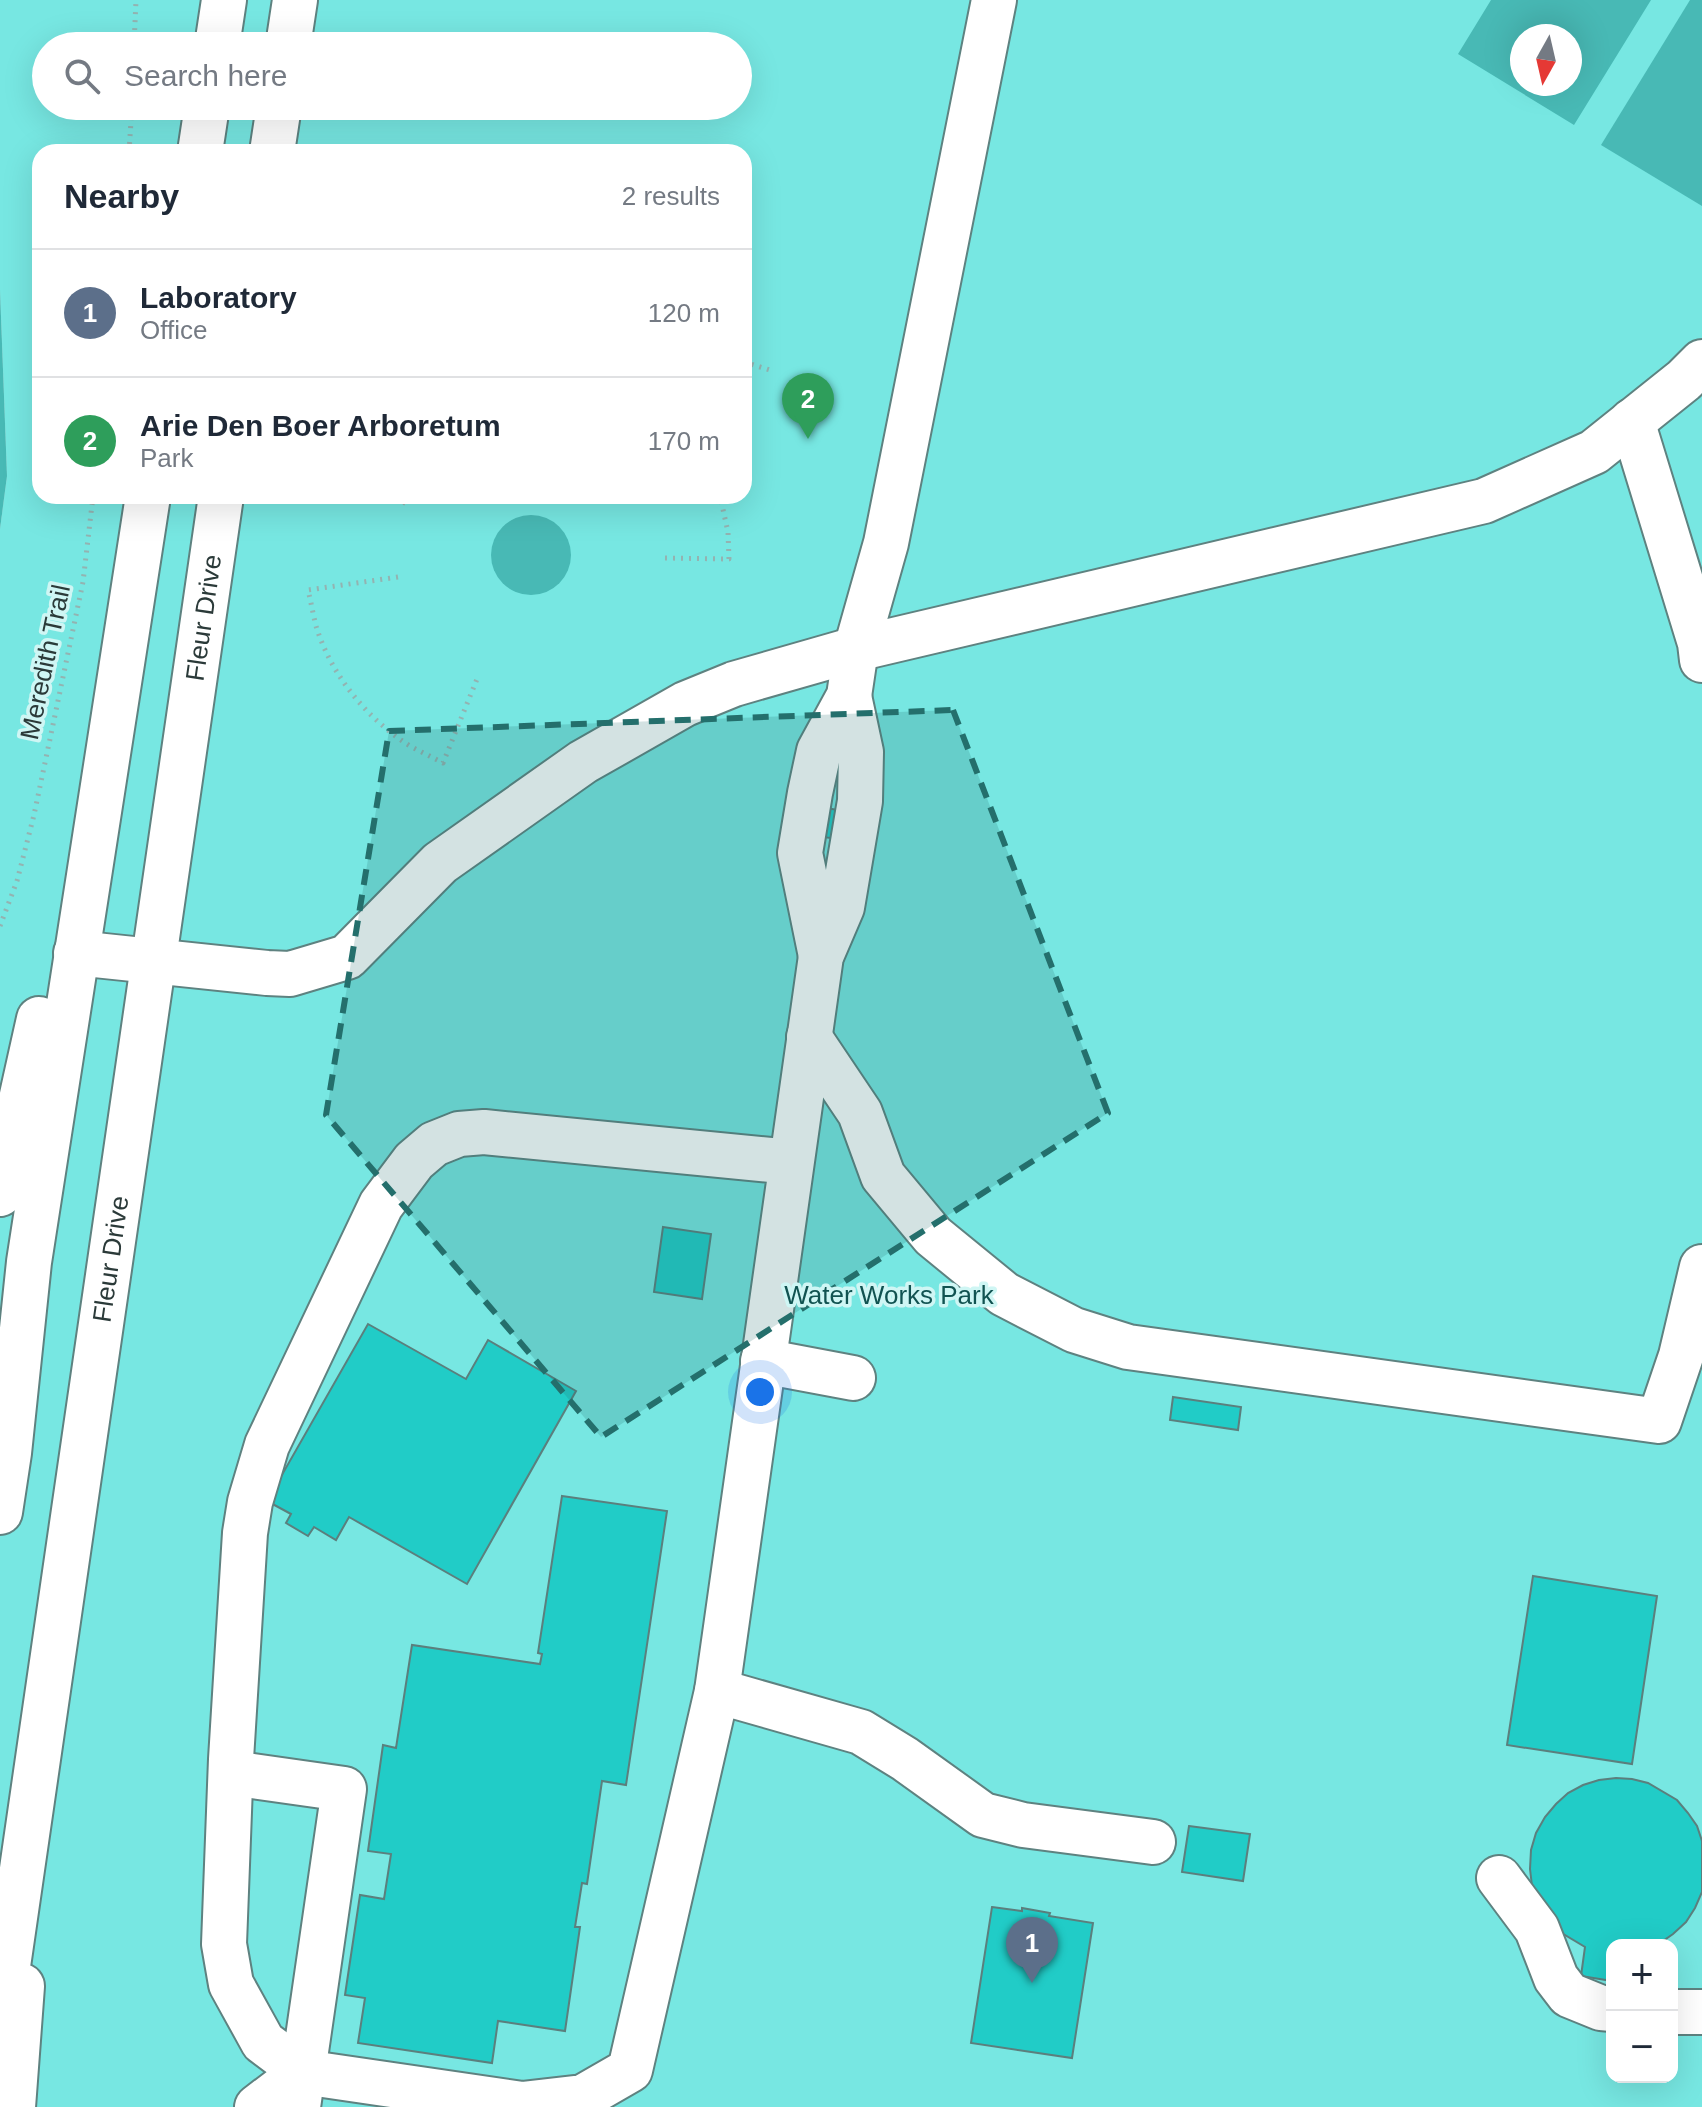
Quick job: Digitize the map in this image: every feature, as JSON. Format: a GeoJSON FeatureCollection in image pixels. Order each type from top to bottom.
{"type":"FeatureCollection","features":[{"type":"Feature","properties":{"kind":"main road"},"geometry":{"type":"LineString","coordinates":[[219,32],[224,0]]}},
{"type":"Feature","properties":{"kind":"main road"},"geometry":{"type":"LineString","coordinates":[[290,32],[295,0]]}},
{"type":"Feature","properties":{"kind":"main road"},"geometry":{"type":"LineString","coordinates":[[257,2107],[301,2090],[521,2106],[583,2097],[630,2070],[717,1691],[821,956],[800,853],[810,793],[819,751],[849,696],[856,649],[886,543],[994,0]]}},
{"type":"Feature","properties":{"kind":"main road"},"geometry":{"type":"LineString","coordinates":[[201,144],[205,120]]}},
{"type":"Feature","properties":{"kind":"main road"},"geometry":{"type":"LineString","coordinates":[[273,144],[277,120]]}},
{"type":"Feature","properties":{"kind":"main road"},"geometry":{"type":"LineString","coordinates":[[76,953],[290,974],[347,957],[440,863],[583,762],[685,704],[734,684],[856,649],[1484,501],[1594,452],[1702,362]]}},
{"type":"Feature","properties":{"kind":"main road"},"geometry":{"type":"LineString","coordinates":[[1632,421],[1688,568],[1702,660]]}},
{"type":"Feature","properties":{"kind":"main road"},"geometry":{"type":"LineString","coordinates":[[0,1512],[29,1262],[147,504]]}},
{"type":"Feature","properties":{"kind":"main road","name":"Fleur Drive"},"geometry":{"type":"LineString","coordinates":[[0,2021],[220,504]]}},
{"type":"Feature","properties":{"kind":"main road"},"geometry":{"type":"LineString","coordinates":[[0,1194],[129,618]]}},
{"type":"Feature","properties":{"kind":"main road"},"geometry":{"type":"LineString","coordinates":[[809,1037],[860,1113],[883,1176],[933,1236],[1004,1294],[1074,1330],[1128,1347],[1659,1421],[1681,1356],[1702,1267]]}},
{"type":"Feature","properties":{"kind":"main road"},"geometry":{"type":"LineString","coordinates":[[301,2090],[263,2042],[231,1984],[224,1944],[245,1533],[250,1502],[267,1445],[381,1205],[414,1161],[434,1144],[459,1134],[484,1132],[791,1162]]}},
{"type":"Feature","properties":{"kind":"main road"},"geometry":{"type":"LineString","coordinates":[[763,1361],[853,1378]]}},
{"type":"Feature","properties":{"kind":"main road"},"geometry":{"type":"LineString","coordinates":[[717,1691],[831,1711],[983,1815],[1023,1825],[1153,1842]]}},
{"type":"Feature","properties":{"kind":"main road"},"geometry":{"type":"LineString","coordinates":[[13,2107],[39,1753]]}},
{"type":"Feature","properties":{"kind":"main road"},"geometry":{"type":"LineString","coordinates":[[231,1773],[344,1789],[301,2090]]}},
{"type":"Feature","properties":{"kind":"main road"},"geometry":{"type":"LineString","coordinates":[[1499,1878],[1537,1929],[1556,1978],[1569,1995],[1606,2008]]}},
{"type":"Feature","properties":{"kind":"main road"},"geometry":{"type":"LineString","coordinates":[[1678,2012],[1702,2012]]}},
{"type":"Feature","properties":{"kind":"path"},"geometry":{"type":"LineString","coordinates":[[135,32],[136,0]]}},
{"type":"Feature","properties":{"kind":"path"},"geometry":{"type":"LineString","coordinates":[[130,144],[131,120]]}},
{"type":"Feature","properties":{"kind":"path"},"geometry":{"type":"LineString","coordinates":[[752,364],[773,371]]}},
{"type":"Feature","properties":{"kind":"path","name":"Meredith Trail"},"geometry":{"type":"LineString","coordinates":[[0,926],[17,881],[34,815],[83,582],[92,504]]}},
{"type":"Feature","properties":{"kind":"path"},"geometry":{"type":"LineString","coordinates":[[665,558],[729,559],[728,532],[722,504]]}},
{"type":"Feature","properties":{"kind":"path"},"geometry":{"type":"LineString","coordinates":[[398,577],[308,590],[317,627],[332,662],[352,695],[379,722],[409,745],[443,763],[477,679]]}},
{"type":"Feature","properties":{"kind":"highlighted area"},"geometry":{"type":"Polygon","coordinates":[[[953,710],[1108,1113],[601,1437],[326,1115],[389,731],[953,710]]]}},
{"type":"Feature","properties":{"kind":"green space","name":"Water Works Park"},"geometry":{"type":"Polygon","coordinates":[[[0,0],[1702,0],[1702,2107],[0,2107],[0,529],[7,476],[0,290],[0,0]]]}},
{"type":"Feature","properties":{"kind":"shaded area"},"geometry":{"type":"Polygon","coordinates":[[[1491,0],[1651,0],[1574,125],[1527,96],[1582,96],[1582,24],[1510,24],[1510,86],[1458,54],[1491,0]]]}},
{"type":"Feature","properties":{"kind":"shaded area"},"geometry":{"type":"Polygon","coordinates":[[[1690,0],[1702,0],[1702,206],[1601,145],[1690,0]]]}},
{"type":"Feature","properties":{"kind":"shaded area"},"geometry":{"type":"Polygon","coordinates":[[[0,290],[7,476],[0,529],[0,290]]]}},
{"type":"Feature","properties":{"kind":"shaded area"},"geometry":{"type":"Polygon","coordinates":[[[523,515],[539,515],[560,526],[571,547],[571,563],[560,584],[539,595],[523,595],[509,589],[497,577],[491,563],[491,547],[497,533],[509,521],[523,515]]]}},
{"type":"Feature","properties":{"kind":"building"},"geometry":{"type":"Polygon","coordinates":[[[826,808],[844,811],[839,839],[822,837],[826,808]]]}},
{"type":"Feature","properties":{"kind":"building"},"geometry":{"type":"Polygon","coordinates":[[[663,1227],[711,1234],[702,1299],[654,1292],[663,1227]]]}},
{"type":"Feature","properties":{"kind":"building"},"geometry":{"type":"Polygon","coordinates":[[[368,1324],[466,1379],[488,1340],[576,1391],[467,1584],[349,1517],[336,1540],[314,1527],[308,1536],[286,1523],[291,1514],[267,1501],[368,1324]]]}},
{"type":"Feature","properties":{"kind":"building"},"geometry":{"type":"Polygon","coordinates":[[[1173,1397],[1241,1407],[1238,1430],[1170,1420],[1173,1397]]]}},
{"type":"Feature","properties":{"kind":"building"},"geometry":{"type":"Polygon","coordinates":[[[562,1496],[667,1511],[626,1785],[602,1781],[587,1884],[582,1883],[575,1927],[580,1927],[565,2031],[498,2021],[492,2063],[358,2043],[365,1998],[345,1995],[360,1895],[384,1899],[391,1854],[368,1851],[383,1745],[396,1748],[412,1645],[540,1664],[542,1654],[538,1653],[562,1496]]]}},
{"type":"Feature","properties":{"kind":"building"},"geometry":{"type":"Polygon","coordinates":[[[1533,1576],[1657,1596],[1632,1764],[1507,1745],[1533,1576]]]}},
{"type":"Feature","properties":{"kind":"building"},"geometry":{"type":"Polygon","coordinates":[[[1616,1778],[1648,1783],[1677,1800],[1697,1826],[1702,1841],[1702,1892],[1686,1922],[1666,1939],[1606,1939],[1606,1980],[1581,1976],[1585,1947],[1560,1932],[1532,1886],[1530,1869],[1531,1850],[1545,1817],[1568,1793],[1599,1780],[1616,1778]]]}},
{"type":"Feature","properties":{"kind":"building"},"geometry":{"type":"Polygon","coordinates":[[[1189,1826],[1250,1834],[1243,1881],[1182,1872],[1189,1826]]]}},
{"type":"Feature","properties":{"kind":"building"},"geometry":{"type":"Polygon","coordinates":[[[992,1907],[1022,1911],[1022,1908],[1093,1923],[1072,2058],[971,2043],[992,1907]]]}},
{"type":"Feature","properties":{"kind":"place","name":"Arie Den Boer Arboretum"},"geometry":{"type":"Point","coordinates":[808,439]}},
{"type":"Feature","properties":{"kind":"place","name":"Laboratory"},"geometry":{"type":"Point","coordinates":[1032,1983]}}]}
